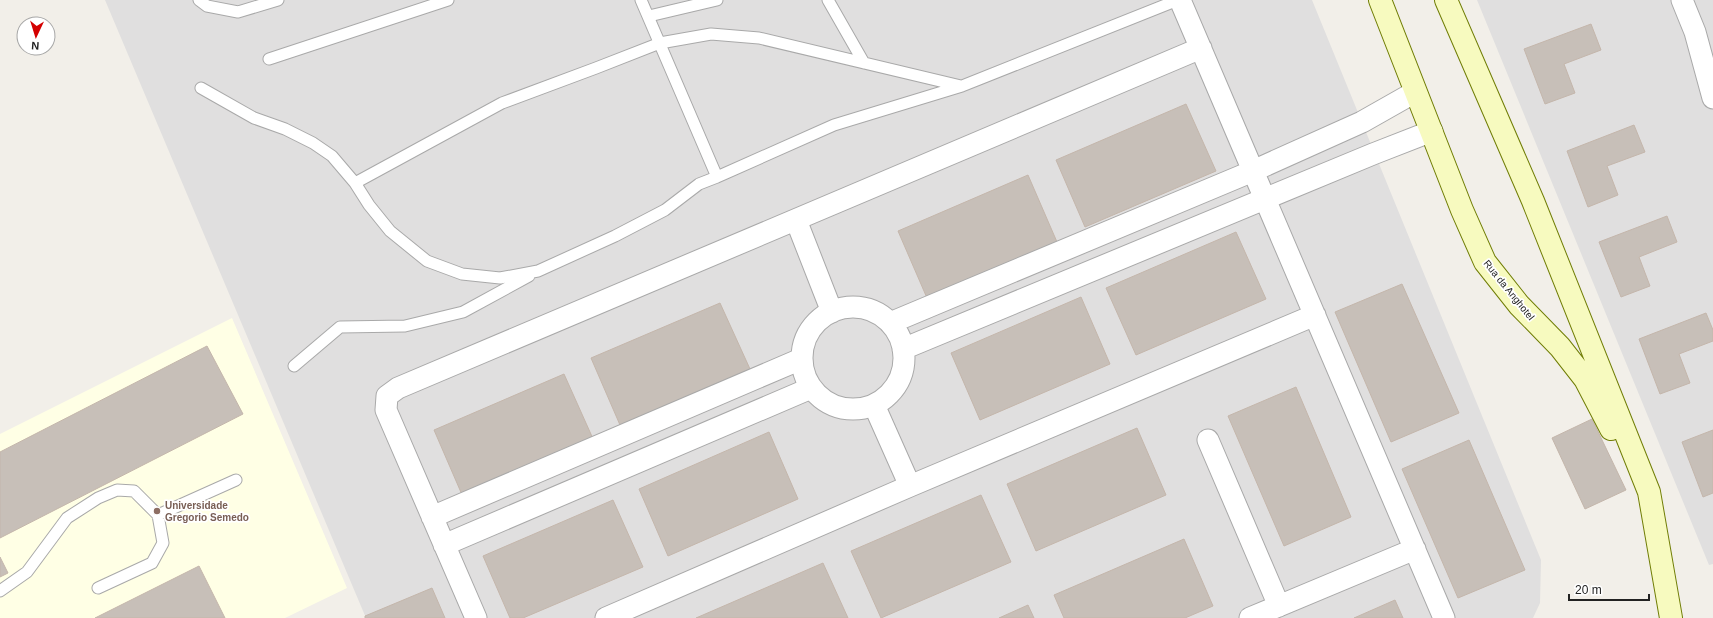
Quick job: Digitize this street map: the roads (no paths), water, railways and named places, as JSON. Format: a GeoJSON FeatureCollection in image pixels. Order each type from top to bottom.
{"type":"FeatureCollection","features":[{"type":"Feature","properties":{"kind":"main road","name":"Rua da Anghotel"},"geometry":{"type":"LineString","coordinates":[[1380,0],[1462,210],[1485,262],[1519,305],[1560,347],[1585,379],[1605,418],[1649,492]]}},
{"type":"Feature","properties":{"kind":"main road","name":"Rua da Anghotel"},"geometry":{"type":"LineString","coordinates":[[1446,0],[1533,200],[1649,492],[1671,618]]}},
{"type":"Feature","properties":{"kind":"street"},"geometry":{"type":"LineString","coordinates":[[1179,0],[1201,48],[1444,618]]}},
{"type":"Feature","properties":{"kind":"street"},"geometry":{"type":"LineString","coordinates":[[1682,0],[1695,32],[1713,98]]}},
{"type":"Feature","properties":{"kind":"street"},"geometry":{"type":"LineString","coordinates":[[1695,32],[1713,47]]}},
{"type":"Feature","properties":{"kind":"street"},"geometry":{"type":"LineString","coordinates":[[476,618],[386,410],[387,396],[398,388],[1201,48]]}},
{"type":"Feature","properties":{"kind":"street"},"geometry":{"type":"LineString","coordinates":[[890,323],[1253,171],[1362,122],[1415,92]]}},
{"type":"Feature","properties":{"kind":"street"},"geometry":{"type":"LineString","coordinates":[[904,348],[1432,131]]}},
{"type":"Feature","properties":{"kind":"street"},"geometry":{"type":"LineString","coordinates":[[796,220],[832,312]]}},
{"type":"Feature","properties":{"kind":"street"},"geometry":{"type":"LineString","coordinates":[[847,308],[863,308],[878,314],[890,323],[899,335],[904,348],[904,365],[899,382],[888,396],[874,405],[857,409],[839,408],[823,400],[811,388],[804,374],[801,359],[803,345],[809,331],[819,320],[832,312],[847,308]]}},
{"type":"Feature","properties":{"kind":"street"},"geometry":{"type":"LineString","coordinates":[[606,618],[910,486],[1315,315]]}},
{"type":"Feature","properties":{"kind":"street"},"geometry":{"type":"LineString","coordinates":[[432,517],[801,359]]}},
{"type":"Feature","properties":{"kind":"street"},"geometry":{"type":"LineString","coordinates":[[444,545],[811,388]]}},
{"type":"Feature","properties":{"kind":"street"},"geometry":{"type":"LineString","coordinates":[[874,405],[910,486]]}},
{"type":"Feature","properties":{"kind":"street"},"geometry":{"type":"LineString","coordinates":[[1208,440],[1279,606]]}},
{"type":"Feature","properties":{"kind":"street"},"geometry":{"type":"LineString","coordinates":[[1250,618],[1415,549]]}},
{"type":"Feature","properties":{"kind":"lane"},"geometry":{"type":"LineString","coordinates":[[199,0],[207,6],[238,12],[278,0]]}},
{"type":"Feature","properties":{"kind":"lane"},"geometry":{"type":"LineString","coordinates":[[269,59],[448,0]]}},
{"type":"Feature","properties":{"kind":"lane"},"geometry":{"type":"LineString","coordinates":[[641,0],[717,177]]}},
{"type":"Feature","properties":{"kind":"lane"},"geometry":{"type":"LineString","coordinates":[[649,16],[717,0]]}},
{"type":"Feature","properties":{"kind":"lane"},"geometry":{"type":"LineString","coordinates":[[828,0],[864,63]]}},
{"type":"Feature","properties":{"kind":"lane"},"geometry":{"type":"LineString","coordinates":[[294,366],[340,327],[405,326],[463,312],[538,271],[628,230],[665,210],[699,184],[834,125],[962,86],[1179,0]]}},
{"type":"Feature","properties":{"kind":"lane"},"geometry":{"type":"LineString","coordinates":[[355,183],[502,103],[660,43],[711,34],[759,38],[962,86]]}},
{"type":"Feature","properties":{"kind":"lane"},"geometry":{"type":"LineString","coordinates":[[201,88],[254,118],[285,129],[313,143],[332,156],[355,183],[369,205],[390,230],[427,261],[462,274],[500,278],[538,271]]}},
{"type":"Feature","properties":{"kind":"lane"},"geometry":{"type":"LineString","coordinates":[[158,515],[236,480]]}},
{"type":"Feature","properties":{"kind":"lane"},"geometry":{"type":"LineString","coordinates":[[0,591],[27,572],[67,518],[98,498],[117,490],[134,491],[158,515],[163,543],[152,563],[98,588]]}},
{"type":"Feature","properties":{"kind":"place","name":"Universidade Gregorio Semedo"},"geometry":{"type":"Point","coordinates":[157,511]}}]}
